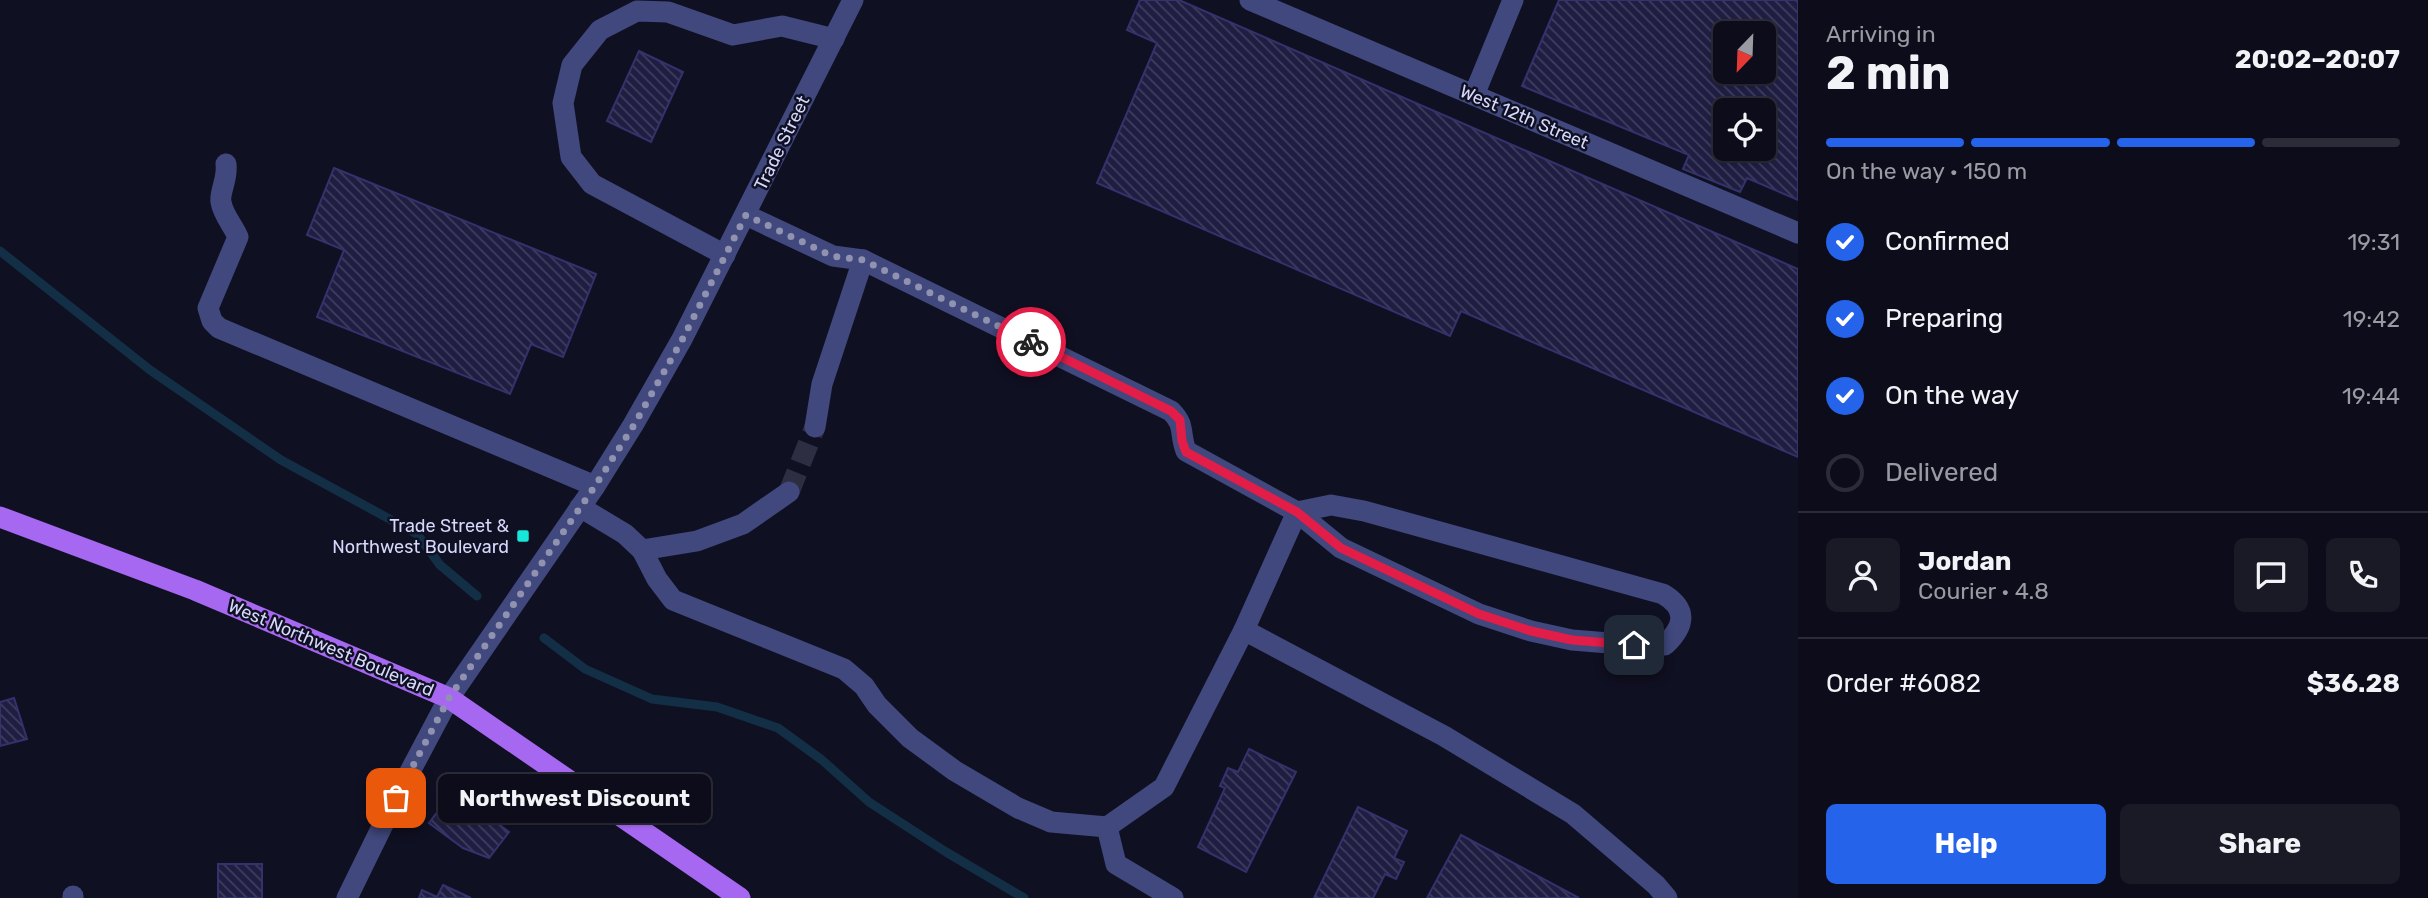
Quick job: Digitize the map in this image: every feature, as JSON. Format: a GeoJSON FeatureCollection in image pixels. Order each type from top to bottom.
{"type":"FeatureCollection","features":[{"type":"Feature","properties":{"kind":"main road","name":"West Northwest Boulevard"},"geometry":{"type":"LineString","coordinates":[[0,517],[195,590],[449,698],[740,898]]}},
{"type":"Feature","properties":{"kind":"street","name":"Trade Street"},"geometry":{"type":"LineString","coordinates":[[347,898],[449,698],[595,486],[634,425],[682,340],[853,0]]}},
{"type":"Feature","properties":{"kind":"street","name":"West 12th Street"},"geometry":{"type":"LineString","coordinates":[[1250,0],[1798,233]]}},
{"type":"Feature","properties":{"kind":"street"},"geometry":{"type":"LineString","coordinates":[[1474,95],[1513,0]]}},
{"type":"Feature","properties":{"kind":"street"},"geometry":{"type":"LineString","coordinates":[[725,255],[592,184],[571,157],[563,103],[572,65],[600,30],[637,11],[668,12],[733,35],[782,26],[834,38]]}},
{"type":"Feature","properties":{"kind":"street"},"geometry":{"type":"LineString","coordinates":[[226,164],[228,177],[220,199],[239,237],[208,308],[212,321],[219,328],[595,486]]}},
{"type":"Feature","properties":{"kind":"street"},"geometry":{"type":"LineString","coordinates":[[746,215],[832,256],[863,260],[1171,411],[1180,420],[1186,452],[1297,512],[1341,548],[1479,614],[1531,631],[1572,640],[1634,645],[1665,645],[1675,636],[1681,623],[1682,613],[1675,601],[1663,594],[1364,511],[1331,505],[1297,512]]}},
{"type":"Feature","properties":{"kind":"street"},"geometry":{"type":"LineString","coordinates":[[815,427],[822,384],[863,260]]}},
{"type":"Feature","properties":{"kind":"street"},"geometry":{"type":"LineString","coordinates":[[642,550],[698,541],[743,524],[789,492]]}},
{"type":"Feature","properties":{"kind":"street"},"geometry":{"type":"LineString","coordinates":[[580,508],[625,534],[642,550],[657,579],[673,600],[844,669],[864,686],[877,705],[910,738],[955,771],[1018,808],[1051,822],[1107,827],[1164,787],[1244,630],[1297,512]]}},
{"type":"Feature","properties":{"kind":"street"},"geometry":{"type":"LineString","coordinates":[[1244,630],[1444,736],[1573,814],[1656,885],[1667,898]]}},
{"type":"Feature","properties":{"kind":"street"},"geometry":{"type":"LineString","coordinates":[[1107,827],[1115,864],[1173,898]]}},
{"type":"Feature","properties":{"kind":"building"},"geometry":{"type":"Polygon","coordinates":[[[1140,0],[1179,0],[1798,269],[1798,457],[1461,311],[1450,336],[1097,183],[1157,43],[1127,30],[1140,0]]]}},
{"type":"Feature","properties":{"kind":"building"},"geometry":{"type":"Polygon","coordinates":[[[1559,0],[1798,0],[1798,200],[1747,178],[1740,192],[1683,169],[1689,155],[1522,86],[1559,0]]]}},
{"type":"Feature","properties":{"kind":"building"},"geometry":{"type":"Polygon","coordinates":[[[639,51],[683,72],[651,142],[607,121],[639,51]]]}},
{"type":"Feature","properties":{"kind":"building"},"geometry":{"type":"Polygon","coordinates":[[[334,168],[596,274],[563,357],[531,344],[510,394],[317,317],[344,250],[307,235],[334,168]]]}},
{"type":"Feature","properties":{"kind":"building"},"geometry":{"type":"Polygon","coordinates":[[[14,698],[27,739],[0,746],[0,702],[14,698]]]}},
{"type":"Feature","properties":{"kind":"building"},"geometry":{"type":"Polygon","coordinates":[[[1249,749],[1296,772],[1246,872],[1198,847],[1225,788],[1220,786],[1228,768],[1238,772],[1249,749]]]}},
{"type":"Feature","properties":{"kind":"building"},"geometry":{"type":"Polygon","coordinates":[[[454,790],[509,832],[489,858],[463,848],[429,823],[454,790]]]}},
{"type":"Feature","properties":{"kind":"building"},"geometry":{"type":"Polygon","coordinates":[[[1358,807],[1407,831],[1394,858],[1404,862],[1396,879],[1385,874],[1373,898],[1314,898],[1358,807]]]}},
{"type":"Feature","properties":{"kind":"building"},"geometry":{"type":"Polygon","coordinates":[[[1461,835],[1579,898],[1427,898],[1461,835]]]}},
{"type":"Feature","properties":{"kind":"building"},"geometry":{"type":"Polygon","coordinates":[[[218,864],[262,864],[262,898],[218,898],[218,864]]]}},
{"type":"Feature","properties":{"kind":"building"},"geometry":{"type":"Polygon","coordinates":[[[443,885],[471,898],[419,898],[422,890],[437,897],[443,885]]]}},
{"type":"Feature","properties":{"kind":"waterway"},"geometry":{"type":"LineString","coordinates":[[0,251],[150,370],[281,460],[417,534],[440,565],[477,596]]}},
{"type":"Feature","properties":{"kind":"waterway"},"geometry":{"type":"LineString","coordinates":[[544,638],[585,669],[652,699],[717,707],[778,728],[822,760],[869,802],[1024,898]]}},
{"type":"Feature","properties":{"kind":"tunnel"},"geometry":{"type":"LineString","coordinates":[[789,492],[815,427]]}},
{"type":"Feature","properties":{"kind":"way so far"},"geometry":{"type":"LineString","coordinates":[[396,798],[449,698],[634,425],[682,340],[746,215],[832,256],[861,259],[1031,342]]}},
{"type":"Feature","properties":{"kind":"place","name":"Trade Street & Northwest Boulevard"},"geometry":{"type":"Point","coordinates":[523,536]}},
{"type":"Feature","properties":{"kind":"place","name":"Northwest Discount"},"geometry":{"type":"Point","coordinates":[396,798]}},
{"type":"Feature","properties":{"kind":"route"},"geometry":{"type":"LineString","coordinates":[[1031,342],[1171,411],[1180,420],[1186,452],[1297,512],[1341,548],[1479,614],[1531,631],[1572,640],[1634,645]]}}]}
